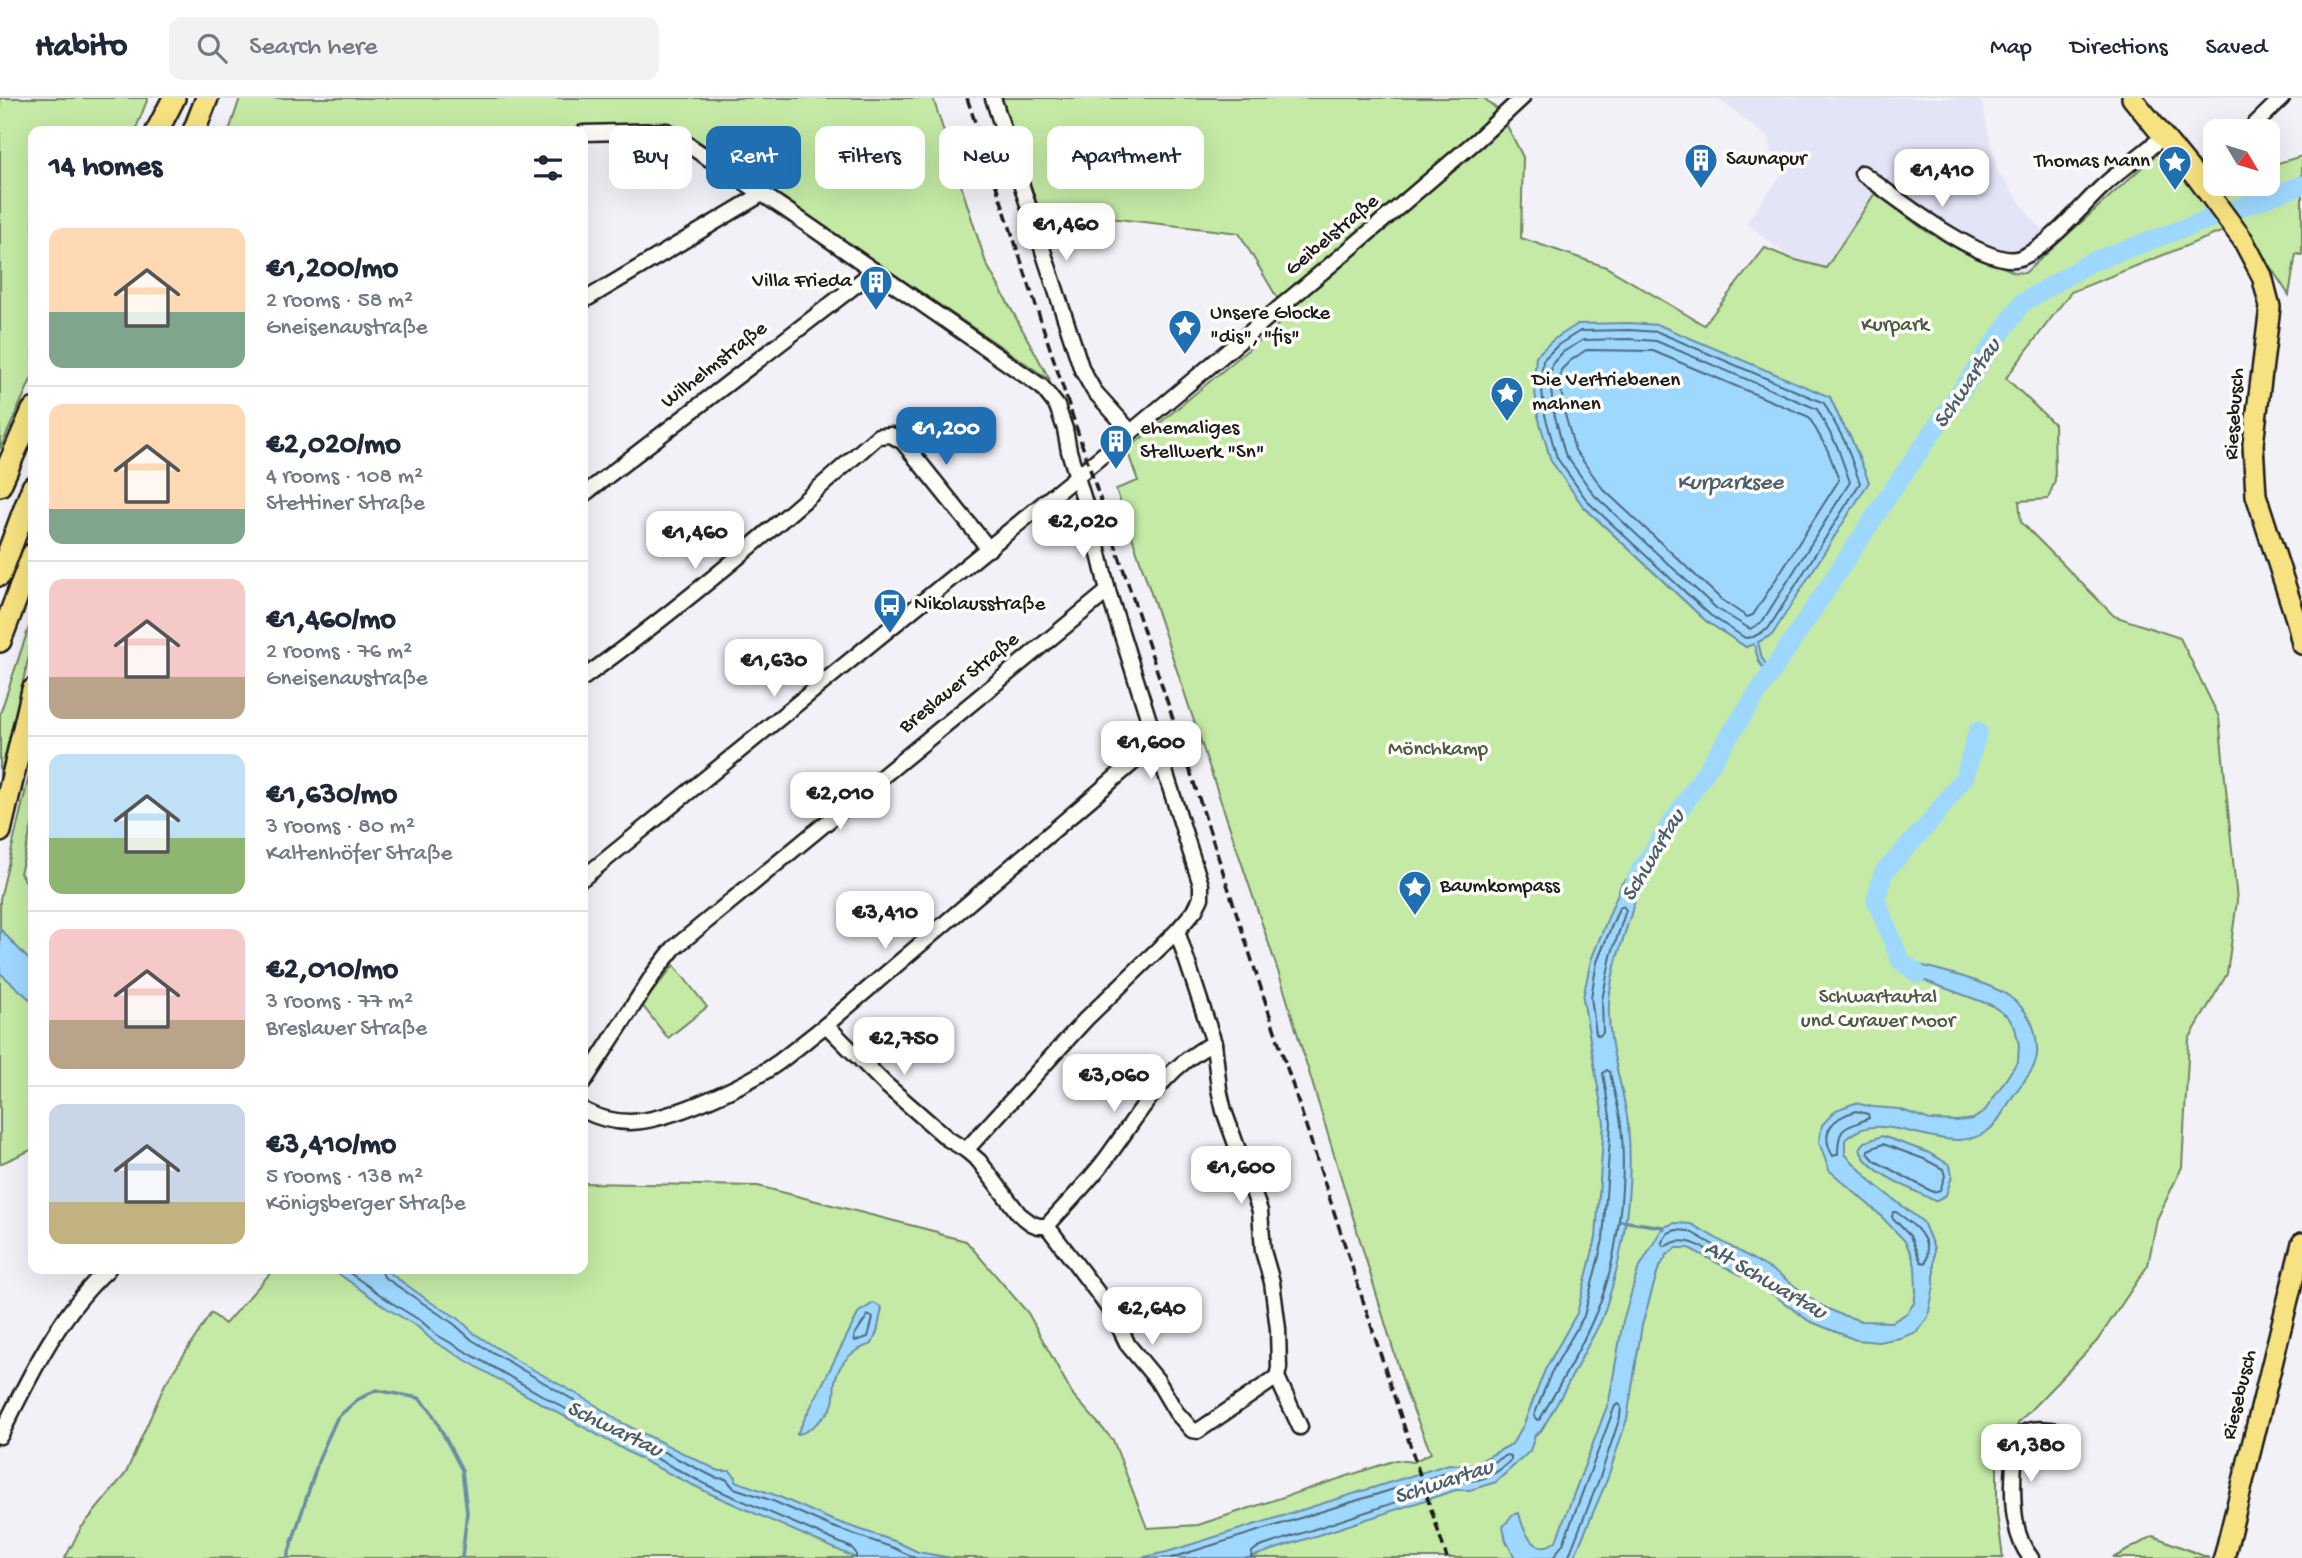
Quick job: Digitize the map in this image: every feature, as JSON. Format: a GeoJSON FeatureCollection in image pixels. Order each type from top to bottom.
{"type":"FeatureCollection","features":[{"type":"Feature","properties":{"kind":"highway"},"geometry":{"type":"LineString","coordinates":[[160,126],[176,98]]}},
{"type":"Feature","properties":{"kind":"highway"},"geometry":{"type":"LineString","coordinates":[[168,126],[176,98]]}},
{"type":"Feature","properties":{"kind":"highway"},"geometry":{"type":"LineString","coordinates":[[196,126],[207,98]]}},
{"type":"Feature","properties":{"kind":"highway"},"geometry":{"type":"LineString","coordinates":[[206,126],[215,98]]}},
{"type":"Feature","properties":{"kind":"highway"},"geometry":{"type":"LineString","coordinates":[[0,485],[28,421]]}},
{"type":"Feature","properties":{"kind":"highway"},"geometry":{"type":"LineString","coordinates":[[0,575],[28,500]]}},
{"type":"Feature","properties":{"kind":"highway"},"geometry":{"type":"LineString","coordinates":[[0,641],[28,567]]}},
{"type":"Feature","properties":{"kind":"highway"},"geometry":{"type":"LineString","coordinates":[[0,831],[28,711]]}},
{"type":"Feature","properties":{"kind":"main road"},"geometry":{"type":"LineString","coordinates":[[2132,98],[2198,179]]}},
{"type":"Feature","properties":{"kind":"main road","name":"Riesebusch"},"geometry":{"type":"LineString","coordinates":[[2198,179],[2254,258],[2270,307],[2253,443],[2256,495],[2302,644]]}},
{"type":"Feature","properties":{"kind":"main road","name":"Riesebusch"},"geometry":{"type":"LineString","coordinates":[[2224,1558],[2302,1243]]}},
{"type":"Feature","properties":{"kind":"street"},"geometry":{"type":"LineString","coordinates":[[993,98],[1082,370],[1094,391],[1131,432]]}},
{"type":"Feature","properties":{"kind":"street","name":"Geibelstraße"},"geometry":{"type":"LineString","coordinates":[[588,874],[1077,477],[1362,238],[1522,98]]}},
{"type":"Feature","properties":{"kind":"street"},"geometry":{"type":"LineString","coordinates":[[2260,119],[2282,98]]}},
{"type":"Feature","properties":{"kind":"street"},"geometry":{"type":"LineString","coordinates":[[588,133],[667,131],[1042,387],[1057,406],[1108,591],[1201,885],[1201,898],[1195,910],[1177,931],[1086,1019],[966,1150]]}},
{"type":"Feature","properties":{"kind":"street"},"geometry":{"type":"LineString","coordinates":[[1862,173],[1927,220],[1986,255],[2001,259],[2018,259],[2053,235],[2103,186],[2163,137]]}},
{"type":"Feature","properties":{"kind":"street"},"geometry":{"type":"LineString","coordinates":[[2198,179],[2203,174]]}},
{"type":"Feature","properties":{"kind":"street"},"geometry":{"type":"LineString","coordinates":[[588,298],[762,194]]}},
{"type":"Feature","properties":{"kind":"street","name":"Wilhelmstraße"},"geometry":{"type":"LineString","coordinates":[[588,491],[874,271]]}},
{"type":"Feature","properties":{"kind":"street"},"geometry":{"type":"LineString","coordinates":[[588,674],[648,631],[754,546],[878,436],[891,435],[903,442],[989,549]]}},
{"type":"Feature","properties":{"kind":"street","name":"Breslauer Straße"},"geometry":{"type":"LineString","coordinates":[[588,1075],[655,972],[674,948],[1108,591]]}},
{"type":"Feature","properties":{"kind":"street"},"geometry":{"type":"LineString","coordinates":[[588,1112],[630,1122],[684,1109],[715,1097],[778,1063],[1157,742]]}},
{"type":"Feature","properties":{"kind":"street"},"geometry":{"type":"LineString","coordinates":[[1177,931],[1214,1043],[1224,1111],[1260,1211],[1263,1251],[1272,1282],[1278,1329],[1277,1377],[1300,1427]]}},
{"type":"Feature","properties":{"kind":"street"},"geometry":{"type":"LineString","coordinates":[[826,1025],[885,1084],[948,1139],[979,1161],[1020,1214],[1038,1226],[1047,1226],[1107,1157],[1136,1113],[1175,1070],[1214,1043]]}},
{"type":"Feature","properties":{"kind":"street"},"geometry":{"type":"LineString","coordinates":[[1047,1226],[1114,1316],[1128,1345],[1157,1380],[1176,1412],[1192,1430],[1198,1431],[1277,1377]]}},
{"type":"Feature","properties":{"kind":"street"},"geometry":{"type":"LineString","coordinates":[[0,1436],[54,1333],[74,1304],[103,1274]]}},
{"type":"Feature","properties":{"kind":"street"},"geometry":{"type":"LineString","coordinates":[[2031,1558],[2024,1549],[2012,1502],[2017,1443],[2024,1433],[2042,1430],[2067,1432]]}},
{"type":"Feature","properties":{"kind":"shaded area"},"geometry":{"type":"Polygon","coordinates":[[[1717,98],[1978,98],[1982,103],[1997,170],[2032,219],[2059,244],[2025,274],[2014,272],[1927,232],[1875,193],[1826,268],[1792,259],[1746,223],[1786,169],[1770,151],[1769,138],[1717,98]]]}},
{"type":"Feature","properties":{"kind":"green space"},"geometry":{"type":"Polygon","coordinates":[[[0,98],[148,98],[137,126],[28,126],[28,386],[0,449],[0,98]]]}},
{"type":"Feature","properties":{"kind":"green space"},"geometry":{"type":"Polygon","coordinates":[[[240,98],[933,98],[942,126],[939,126],[939,189],[962,189],[986,263],[1050,380],[769,189],[801,189],[801,126],[706,126],[706,146],[692,137],[692,126],[231,126],[240,98]]]}},
{"type":"Feature","properties":{"kind":"green space","name":"Schwartautal und Curauer Moor"},"geometry":{"type":"Polygon","coordinates":[[[1002,98],[1484,98],[1500,112],[1523,157],[1521,238],[1606,267],[1704,325],[1765,248],[1826,268],[1875,193],[1927,232],[2014,272],[2025,273],[2170,142],[2203,183],[2203,196],[2280,196],[2280,162],[2302,156],[2302,255],[2296,254],[2289,295],[2238,218],[2221,232],[2071,292],[2006,378],[2054,424],[2055,480],[2048,499],[2019,501],[2021,522],[2114,616],[2180,638],[2219,717],[2237,901],[2227,974],[2189,1039],[2182,1167],[2157,1219],[2148,1265],[2097,1341],[2019,1422],[1997,1465],[1997,1513],[2003,1558],[65,1558],[81,1528],[126,1473],[165,1384],[211,1313],[225,1324],[270,1274],[588,1274],[588,1183],[758,1186],[966,1241],[1028,1313],[1073,1395],[1113,1440],[1147,1528],[1198,1525],[1396,1460],[1413,1462],[1431,1453],[1407,1395],[1282,983],[1116,489],[1138,481],[1127,450],[1290,315],[1239,233],[1109,218],[1048,237],[1032,189],[1033,126],[1011,126],[1002,98]],[[1830,397],[1583,506],[1706,621],[1746,647],[1851,438],[1830,397]]]}},
{"type":"Feature","properties":{"kind":"green space"},"geometry":{"type":"Polygon","coordinates":[[[28,630],[28,660],[0,778],[0,714],[28,630]]]}},
{"type":"Feature","properties":{"kind":"green space"},"geometry":{"type":"Polygon","coordinates":[[[28,780],[28,842],[20,873],[28,885],[28,1151],[0,1164],[0,899],[28,780]]]}},
{"type":"Feature","properties":{"kind":"green space"},"geometry":{"type":"Polygon","coordinates":[[[674,965],[707,1007],[668,1038],[642,1005],[674,965]]]}},
{"type":"Feature","properties":{"kind":"green space"},"geometry":{"type":"Polygon","coordinates":[[[2153,1536],[2209,1558],[2113,1558],[2153,1536]]]}},
{"type":"Feature","properties":{"kind":"water","name":"Kurparksee"},"geometry":{"type":"Polygon","coordinates":[[[1578,324],[1659,325],[1830,397],[1869,482],[1772,635],[1758,642],[1762,658],[1771,673],[1769,676],[1759,662],[1754,644],[1746,647],[1706,621],[1583,506],[1551,461],[1538,416],[1534,382],[1536,356],[1553,340],[1578,324]]]}},
{"type":"Feature","properties":{"kind":"water"},"geometry":{"type":"Polygon","coordinates":[[[1641,869],[1614,970],[1609,1004],[1610,1035],[1626,1109],[1630,1148],[1622,1244],[1611,1291],[1600,1322],[1541,1431],[1535,1435],[1530,1451],[1496,1482],[1470,1490],[1456,1490],[1248,1558],[1140,1558],[1167,1552],[1449,1464],[1471,1466],[1512,1444],[1523,1426],[1545,1370],[1577,1313],[1596,1238],[1604,1123],[1583,998],[1591,960],[1622,883],[1641,869]]]}},
{"type":"Feature","properties":{"kind":"water"},"geometry":{"type":"Polygon","coordinates":[[[0,929],[28,959],[28,998],[0,973],[0,929]]]}},
{"type":"Feature","properties":{"kind":"water"},"geometry":{"type":"Polygon","coordinates":[[[1900,960],[1973,980],[2010,997],[2030,1019],[2037,1047],[2036,1061],[2030,1072],[1986,1132],[1969,1139],[1951,1140],[1876,1127],[1860,1130],[1845,1140],[1845,1154],[1875,1185],[1923,1222],[1934,1248],[1934,1286],[1928,1317],[1917,1332],[1900,1338],[1878,1342],[1856,1340],[1809,1321],[1760,1285],[1689,1248],[1676,1248],[1667,1255],[1658,1270],[1642,1325],[1627,1419],[1607,1480],[1576,1553],[1573,1558],[1515,1558],[1506,1541],[1503,1527],[1512,1515],[1519,1513],[1527,1534],[1536,1544],[1549,1545],[1556,1541],[1609,1401],[1623,1321],[1638,1270],[1663,1227],[1675,1223],[1691,1224],[1779,1274],[1818,1304],[1862,1321],[1892,1322],[1907,1313],[1914,1303],[1915,1266],[1911,1253],[1904,1240],[1877,1212],[1829,1170],[1819,1142],[1822,1125],[1836,1110],[1855,1103],[1899,1109],[1930,1120],[1973,1119],[1984,1112],[2018,1061],[2019,1045],[2015,1028],[2008,1017],[1991,1005],[1909,975],[1900,960]]]}},
{"type":"Feature","properties":{"kind":"water"},"geometry":{"type":"Polygon","coordinates":[[[1882,1136],[1927,1152],[1950,1165],[1952,1176],[1946,1195],[1935,1201],[1891,1179],[1870,1164],[1860,1148],[1865,1142],[1882,1136]]]}},
{"type":"Feature","properties":{"kind":"water"},"geometry":{"type":"Polygon","coordinates":[[[339,1274],[391,1274],[516,1360],[591,1402],[620,1422],[719,1471],[730,1471],[736,1477],[735,1481],[918,1552],[952,1558],[856,1558],[711,1494],[648,1463],[496,1378],[433,1341],[418,1327],[339,1274]]]}},
{"type":"Feature","properties":{"kind":"water"},"geometry":{"type":"Polygon","coordinates":[[[874,1303],[882,1308],[872,1344],[859,1349],[844,1362],[837,1374],[831,1407],[812,1427],[797,1434],[859,1312],[874,1303]]]}},
{"type":"Feature","properties":{"kind":"waterway","name":"Schwartau"},"geometry":{"type":"LineString","coordinates":[[1630,894],[1641,869],[1889,495],[2022,303],[2089,263],[2302,185]]}},
{"type":"Feature","properties":{"kind":"waterway","name":"Alt Schwartau"},"geometry":{"type":"LineString","coordinates":[[1918,974],[1900,960],[1876,900],[1883,873],[1931,821],[1965,776],[1978,731]]}},
{"type":"Feature","properties":{"kind":"waterway"},"geometry":{"type":"LineString","coordinates":[[1621,1221],[1664,1229]]}},
{"type":"Feature","properties":{"kind":"waterway","name":"Alt Schwartau"},"geometry":{"type":"LineString","coordinates":[[287,1558],[320,1456],[337,1418],[357,1400],[376,1390],[419,1398],[431,1411],[462,1470],[467,1512],[462,1558]]}},
{"type":"Feature","properties":{"kind":"railway"},"geometry":{"type":"LineString","coordinates":[[967,98],[1447,1558]]}},
{"type":"Feature","properties":{"kind":"place","name":"Saunapur"},"geometry":{"type":"Point","coordinates":[1701,190]}},
{"type":"Feature","properties":{"kind":"place","name":"Thomas Mann"},"geometry":{"type":"Point","coordinates":[2175,192]}},
{"type":"Feature","properties":{"kind":"place","name":"Villa Frieda"},"geometry":{"type":"Point","coordinates":[876,312]}},
{"type":"Feature","properties":{"kind":"place","name":"Unsere Glocke \"dis\", \"fis\""},"geometry":{"type":"Point","coordinates":[1185,356]}},
{"type":"Feature","properties":{"kind":"place","name":"Die Vertriebenen mahnen"},"geometry":{"type":"Point","coordinates":[1507,423]}},
{"type":"Feature","properties":{"kind":"place","name":"ehemaliges Stellwerk \"Sn\""},"geometry":{"type":"Point","coordinates":[1116,471]}},
{"type":"Feature","properties":{"kind":"place","name":"Nikolausstraße"},"geometry":{"type":"Point","coordinates":[890,635]}},
{"type":"Feature","properties":{"kind":"place","name":"Baumkompass"},"geometry":{"type":"Point","coordinates":[1415,917]}},
{"type":"Feature","properties":{"kind":"park label","name":"Kurpark"},"geometry":{"type":"Point","coordinates":[1895,326]}},
{"type":"Feature","properties":{"kind":"park label","name":"Mönchkamp"},"geometry":{"type":"Point","coordinates":[1438,750]}}]}
